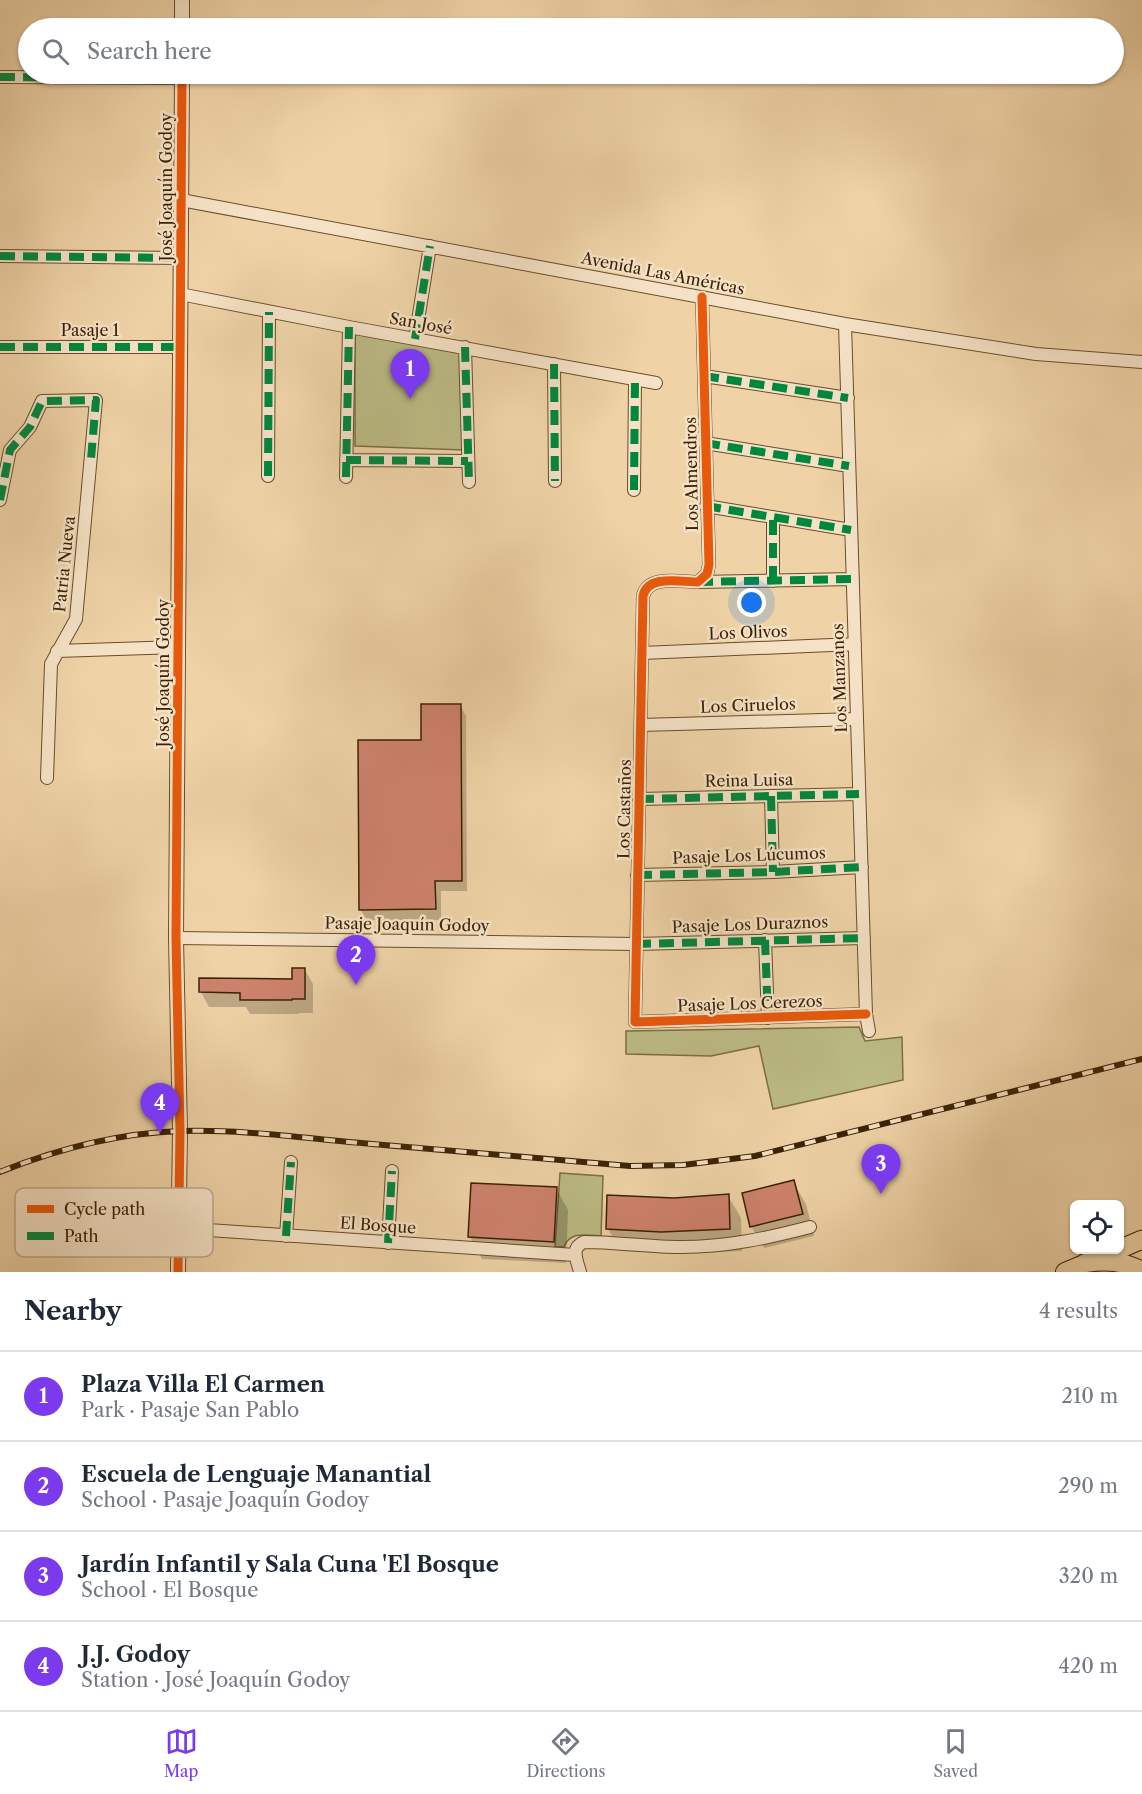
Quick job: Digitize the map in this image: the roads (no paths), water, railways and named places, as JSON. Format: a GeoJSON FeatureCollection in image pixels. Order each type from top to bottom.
{"type":"FeatureCollection","features":[{"type":"Feature","properties":{"kind":"main road"},"geometry":{"type":"LineString","coordinates":[[1124,1247],[1142,1240]]}},
{"type":"Feature","properties":{"kind":"main road"},"geometry":{"type":"LineString","coordinates":[[1065,1272],[1107,1254]]}},
{"type":"Feature","properties":{"kind":"main road"},"geometry":{"type":"LineString","coordinates":[[1085,1263],[1119,1262],[1142,1271]]}},
{"type":"Feature","properties":{"kind":"street"},"geometry":{"type":"LineString","coordinates":[[182,0],[182,18]]}},
{"type":"Feature","properties":{"kind":"street"},"geometry":{"type":"LineString","coordinates":[[0,77],[18,77]]}},
{"type":"Feature","properties":{"kind":"street","name":"José Joaquín Godoy"},"geometry":{"type":"LineString","coordinates":[[179,1188],[176,938],[182,84]]}},
{"type":"Feature","properties":{"kind":"street","name":"Avenida Las Américas"},"geometry":{"type":"LineString","coordinates":[[181,200],[845,324],[1036,354],[1142,362]]}},
{"type":"Feature","properties":{"kind":"street"},"geometry":{"type":"LineString","coordinates":[[415,339],[430,246]]}},
{"type":"Feature","properties":{"kind":"street"},"geometry":{"type":"LineString","coordinates":[[0,256],[181,258]]}},
{"type":"Feature","properties":{"kind":"street","name":"San José"},"geometry":{"type":"LineString","coordinates":[[180,294],[656,383]]}},
{"type":"Feature","properties":{"kind":"street","name":"Los Almendros"},"geometry":{"type":"LineString","coordinates":[[698,582],[706,574],[709,565],[702,297]]}},
{"type":"Feature","properties":{"kind":"street"},"geometry":{"type":"LineString","coordinates":[[268,476],[269,312]]}},
{"type":"Feature","properties":{"kind":"street","name":"Los Manzanos"},"geometry":{"type":"LineString","coordinates":[[845,324],[866,1014],[869,1031]]}},
{"type":"Feature","properties":{"kind":"street"},"geometry":{"type":"LineString","coordinates":[[346,477],[349,327]]}},
{"type":"Feature","properties":{"kind":"street","name":"Pasaje 1"},"geometry":{"type":"LineString","coordinates":[[0,346],[180,347]]}},
{"type":"Feature","properties":{"kind":"street"},"geometry":{"type":"LineString","coordinates":[[465,347],[469,482]]}},
{"type":"Feature","properties":{"kind":"street"},"geometry":{"type":"LineString","coordinates":[[554,364],[555,481]]}},
{"type":"Feature","properties":{"kind":"street"},"geometry":{"type":"LineString","coordinates":[[704,376],[848,398]]}},
{"type":"Feature","properties":{"kind":"street"},"geometry":{"type":"LineString","coordinates":[[634,490],[635,379]]}},
{"type":"Feature","properties":{"kind":"street","name":"Patria Nueva"},"geometry":{"type":"LineString","coordinates":[[0,500],[10,450],[30,427],[42,400],[96,400],[76,619],[51,664],[47,778]]}},
{"type":"Feature","properties":{"kind":"street"},"geometry":{"type":"LineString","coordinates":[[705,443],[849,466]]}},
{"type":"Feature","properties":{"kind":"street"},"geometry":{"type":"LineString","coordinates":[[346,460],[468,461]]}},
{"type":"Feature","properties":{"kind":"street"},"geometry":{"type":"LineString","coordinates":[[706,506],[851,530]]}},
{"type":"Feature","properties":{"kind":"street"},"geometry":{"type":"LineString","coordinates":[[773,517],[773,581]]}},
{"type":"Feature","properties":{"kind":"street"},"geometry":{"type":"LineString","coordinates":[[698,582],[853,579]]}},
{"type":"Feature","properties":{"kind":"street","name":"Los Castaños"},"geometry":{"type":"LineString","coordinates":[[635,1022],[643,596],[646,589],[655,582],[698,582]]}},
{"type":"Feature","properties":{"kind":"street","name":"Los Olivos"},"geometry":{"type":"LineString","coordinates":[[642,653],[855,644]]}},
{"type":"Feature","properties":{"kind":"street"},"geometry":{"type":"LineString","coordinates":[[57,651],[178,647]]}},
{"type":"Feature","properties":{"kind":"street","name":"Los Ciruelos"},"geometry":{"type":"LineString","coordinates":[[641,725],[857,719]]}},
{"type":"Feature","properties":{"kind":"street","name":"Reina Luisa"},"geometry":{"type":"LineString","coordinates":[[639,799],[859,794]]}},
{"type":"Feature","properties":{"kind":"street"},"geometry":{"type":"LineString","coordinates":[[771,796],[773,872]]}},
{"type":"Feature","properties":{"kind":"street","name":"Pasaje Los Lúcumos"},"geometry":{"type":"LineString","coordinates":[[637,875],[773,872],[862,867]]}},
{"type":"Feature","properties":{"kind":"street","name":"Pasaje Joaquín Godoy"},"geometry":{"type":"LineString","coordinates":[[176,938],[636,944]]}},
{"type":"Feature","properties":{"kind":"street","name":"Pasaje Los Duraznos"},"geometry":{"type":"LineString","coordinates":[[636,944],[864,938]]}},
{"type":"Feature","properties":{"kind":"street"},"geometry":{"type":"LineString","coordinates":[[765,940],[768,1018]]}},
{"type":"Feature","properties":{"kind":"street","name":"Pasaje Los Cerezos"},"geometry":{"type":"LineString","coordinates":[[635,1022],[866,1014]]}},
{"type":"Feature","properties":{"kind":"street"},"geometry":{"type":"LineString","coordinates":[[286,1236],[291,1162]]}},
{"type":"Feature","properties":{"kind":"street"},"geometry":{"type":"LineString","coordinates":[[388,1242],[392,1171]]}},
{"type":"Feature","properties":{"kind":"street"},"geometry":{"type":"LineString","coordinates":[[580,1272],[575,1248],[584,1242],[661,1247],[708,1246],[755,1240],[810,1227]]}},
{"type":"Feature","properties":{"kind":"street","name":"El Bosque"},"geometry":{"type":"LineString","coordinates":[[213,1231],[575,1255]]}},
{"type":"Feature","properties":{"kind":"street","name":"José Joaquín Godoy"},"geometry":{"type":"LineString","coordinates":[[178,1257],[178,1272]]}},
{"type":"Feature","properties":{"kind":"railway"},"geometry":{"type":"LineString","coordinates":[[0,1172],[66,1149],[135,1135],[181,1131],[253,1133],[630,1166],[683,1165],[755,1156],[1142,1059]]}},
{"type":"Feature","properties":{"kind":"place","name":"Plaza Villa El Carmen"},"geometry":{"type":"Point","coordinates":[410,399]}},
{"type":"Feature","properties":{"kind":"place","name":"Escuela de Lenguaje Manantial"},"geometry":{"type":"Point","coordinates":[356,985]}},
{"type":"Feature","properties":{"kind":"place","name":"J.J. Godoy"},"geometry":{"type":"Point","coordinates":[160,1133]}},
{"type":"Feature","properties":{"kind":"place","name":"Jardín Infantil y Sala Cuna 'El Bosque"},"geometry":{"type":"Point","coordinates":[881,1194]}}]}
